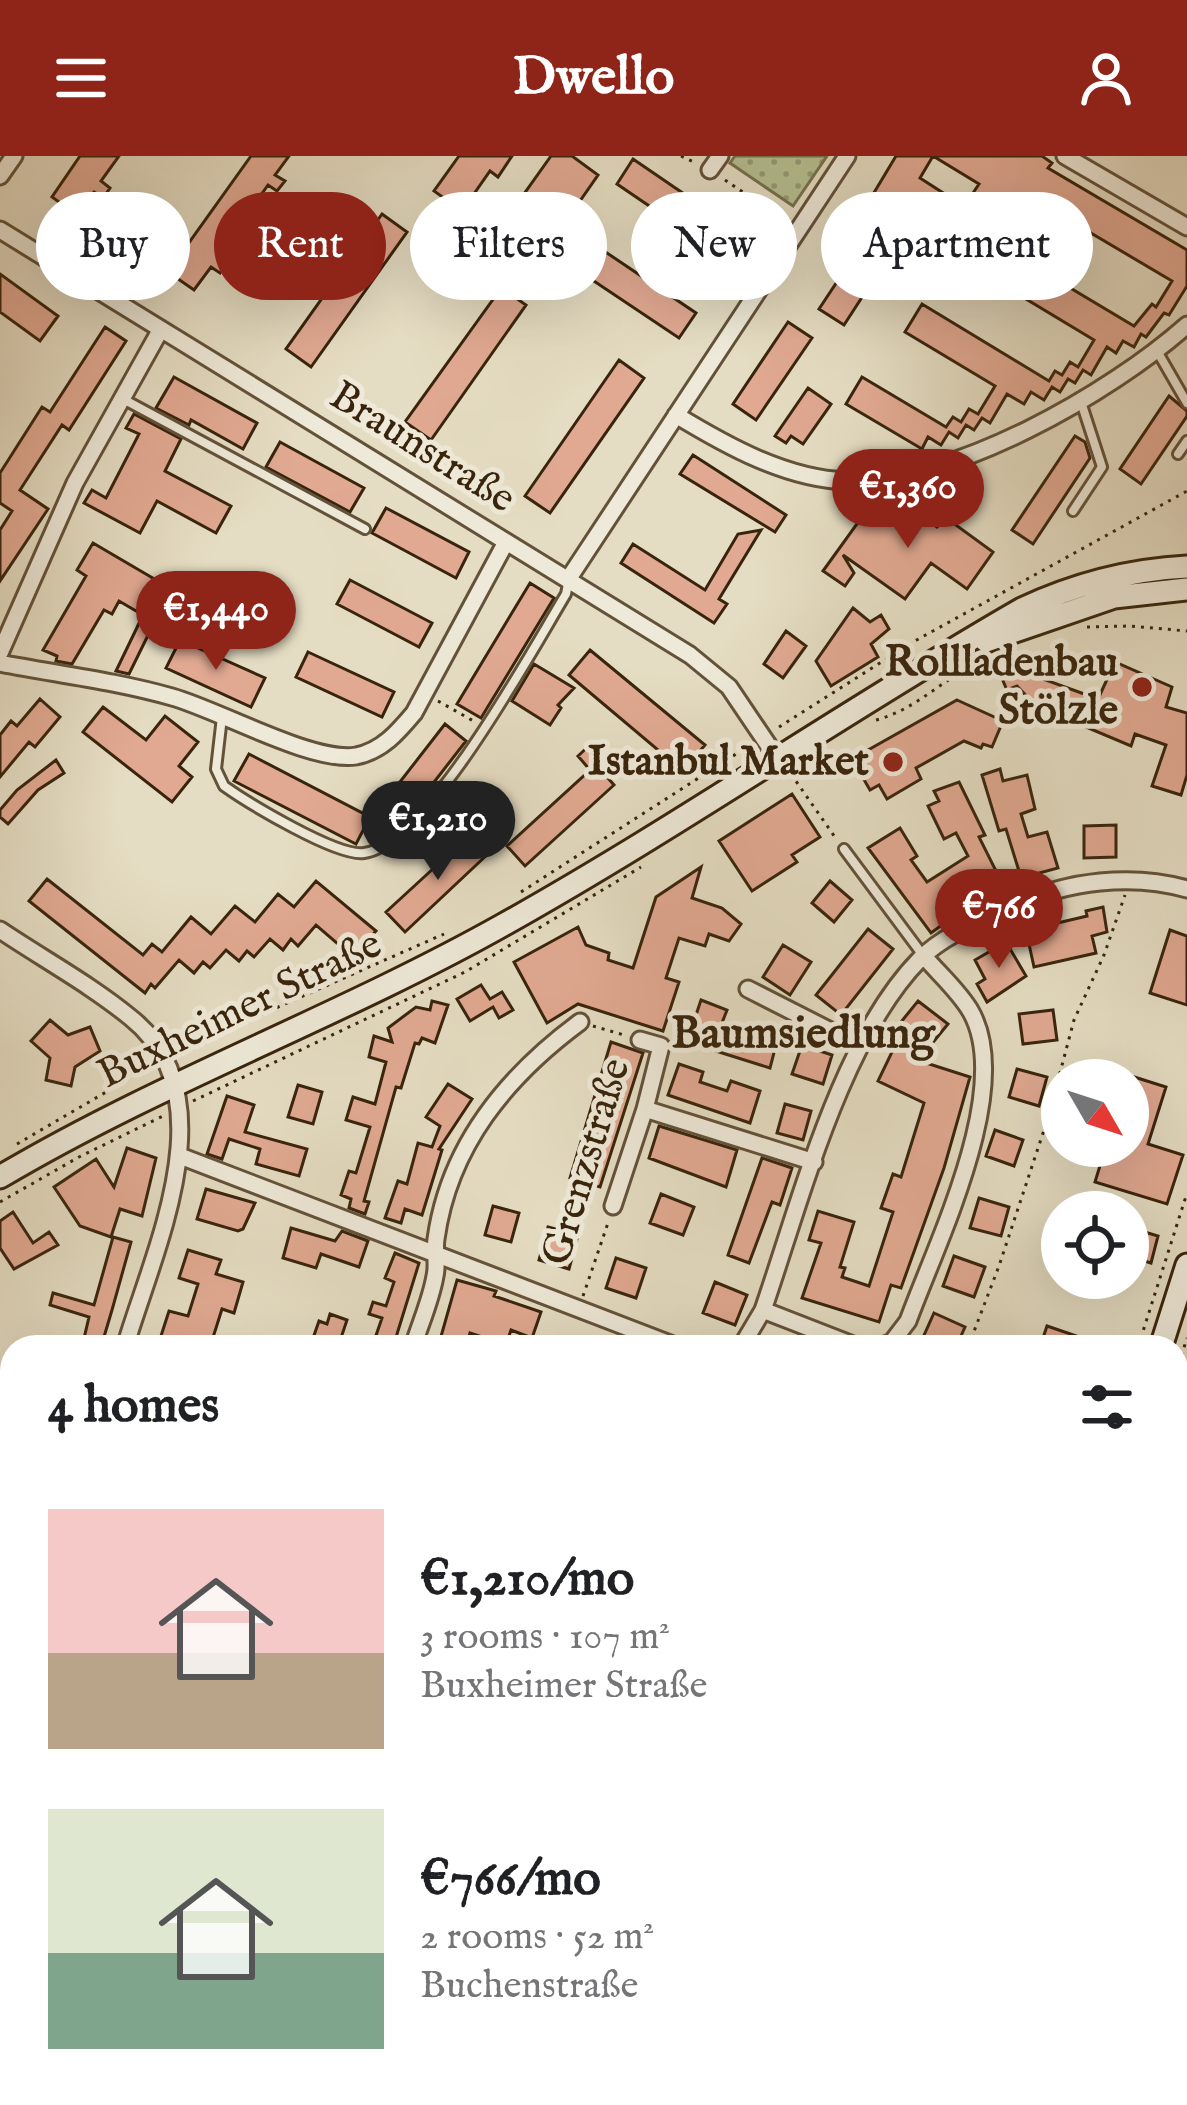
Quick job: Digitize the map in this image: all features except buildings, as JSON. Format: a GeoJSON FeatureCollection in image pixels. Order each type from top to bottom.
{"type":"FeatureCollection","features":[{"type":"Feature","properties":{"kind":"main road","name":"Buxheimer Straße"},"geometry":{"type":"LineString","coordinates":[[0,1177],[176,1082],[499,928],[784,765],[1005,618],[1051,595],[1155,568],[1187,567]]}},
{"type":"Feature","properties":{"kind":"main road","name":"Buxheimer Straße"},"geometry":{"type":"LineString","coordinates":[[946,656],[1114,597],[1187,589]]}},
{"type":"Feature","properties":{"kind":"main road"},"geometry":{"type":"LineString","coordinates":[[1165,1335],[1187,1265]]}},
{"type":"Feature","properties":{"kind":"street"},"geometry":{"type":"LineString","coordinates":[[0,176],[14,156]]}},
{"type":"Feature","properties":{"kind":"street"},"geometry":{"type":"LineString","coordinates":[[568,578],[847,156]]}},
{"type":"Feature","properties":{"kind":"street"},"geometry":{"type":"LineString","coordinates":[[1065,156],[1187,227]]}},
{"type":"Feature","properties":{"kind":"street","name":"Braunstraße"},"geometry":{"type":"LineString","coordinates":[[0,230],[704,664],[729,687],[784,765]]}},
{"type":"Feature","properties":{"kind":"street"},"geometry":{"type":"LineString","coordinates":[[676,415],[770,464],[846,481],[874,479],[951,460],[1030,428],[1080,401],[1187,325]]}},
{"type":"Feature","properties":{"kind":"street"},"geometry":{"type":"LineString","coordinates":[[0,653],[44,546],[161,328]]}},
{"type":"Feature","properties":{"kind":"street"},"geometry":{"type":"LineString","coordinates":[[0,663],[154,692],[308,748],[340,757],[358,756],[394,737],[426,694],[506,542]]}},
{"type":"Feature","properties":{"kind":"street"},"geometry":{"type":"LineString","coordinates":[[748,1335],[763,1310],[858,1045],[923,955],[959,932],[1054,887],[1129,882],[1187,890]]}},
{"type":"Feature","properties":{"kind":"street"},"geometry":{"type":"LineString","coordinates":[[0,930],[134,1019],[156,1045],[176,1082],[181,1107],[180,1156],[128,1335]]}},
{"type":"Feature","properties":{"kind":"street"},"geometry":{"type":"LineString","coordinates":[[897,1335],[908,1321],[977,1132],[986,1068],[972,1013],[923,955]]}},
{"type":"Feature","properties":{"kind":"street"},"geometry":{"type":"LineString","coordinates":[[748,989],[858,1045]]}},
{"type":"Feature","properties":{"kind":"street","name":"Grenzstraße"},"geometry":{"type":"LineString","coordinates":[[417,1335],[436,1272],[443,1208],[476,1128],[518,1071],[580,1022]]}},
{"type":"Feature","properties":{"kind":"street","name":"Grenzstraße"},"geometry":{"type":"LineString","coordinates":[[613,1207],[661,1046],[640,1040]]}},
{"type":"Feature","properties":{"kind":"street"},"geometry":{"type":"LineString","coordinates":[[645,1109],[814,1162]]}},
{"type":"Feature","properties":{"kind":"street"},"geometry":{"type":"LineString","coordinates":[[180,1156],[648,1335]]}},
{"type":"Feature","properties":{"kind":"street"},"geometry":{"type":"LineString","coordinates":[[763,1310],[827,1335]]}},
{"type":"Feature","properties":{"kind":"lane"},"geometry":{"type":"LineString","coordinates":[[1156,350],[1187,403]]}},
{"type":"Feature","properties":{"kind":"lane"},"geometry":{"type":"LineString","coordinates":[[121,398],[365,529]]}},
{"type":"Feature","properties":{"kind":"lane"},"geometry":{"type":"LineString","coordinates":[[1072,511],[1102,467],[1080,401]]}},
{"type":"Feature","properties":{"kind":"lane"},"geometry":{"type":"LineString","coordinates":[[1178,454],[1187,441]]}},
{"type":"Feature","properties":{"kind":"lane"},"geometry":{"type":"LineString","coordinates":[[222,716],[216,769],[224,786],[350,854],[367,853],[395,840],[461,763],[566,594],[568,578]]}},
{"type":"Feature","properties":{"kind":"lane"},"geometry":{"type":"LineString","coordinates":[[844,849],[923,955]]}},
{"type":"Feature","properties":{"kind":"path"},"geometry":{"type":"LineString","coordinates":[[681,156],[715,163],[798,230]]}},
{"type":"Feature","properties":{"kind":"path"},"geometry":{"type":"LineString","coordinates":[[518,894],[913,642],[1187,491]]}},
{"type":"Feature","properties":{"kind":"path"},"geometry":{"type":"LineString","coordinates":[[1081,628],[1187,631]]}},
{"type":"Feature","properties":{"kind":"path"},"geometry":{"type":"LineString","coordinates":[[426,694],[485,728]]}},
{"type":"Feature","properties":{"kind":"path"},"geometry":{"type":"LineString","coordinates":[[784,765],[844,849]]}},
{"type":"Feature","properties":{"kind":"path"},"geometry":{"type":"LineString","coordinates":[[973,1335],[1048,1118],[1074,1020],[1104,956],[1129,882]]}},
{"type":"Feature","properties":{"kind":"path"},"geometry":{"type":"LineString","coordinates":[[203,1039],[457,928]]}},
{"type":"Feature","properties":{"kind":"path","name":"Grenzstraße"},"geometry":{"type":"LineString","coordinates":[[580,1022],[640,1040]]}},
{"type":"Feature","properties":{"kind":"path"},"geometry":{"type":"LineString","coordinates":[[19,1143],[117,1084]]}},
{"type":"Feature","properties":{"kind":"path"},"geometry":{"type":"LineString","coordinates":[[0,1202],[129,1132]]}},
{"type":"Feature","properties":{"kind":"path"},"geometry":{"type":"LineString","coordinates":[[1142,1335],[1187,1193]]}},
{"type":"Feature","properties":{"kind":"path","name":"Grenzstraße"},"geometry":{"type":"LineString","coordinates":[[579,1307],[613,1207]]}},
{"type":"Feature","properties":{"kind":"green space"},"geometry":{"type":"Polygon","coordinates":[[[735,156],[827,156],[797,200],[797,192],[772,192],[730,163],[735,156]]]}},
{"type":"Feature","properties":{"kind":"place","name":"Rollladenbau Stölzle"},"geometry":{"type":"Point","coordinates":[1142,687]}},
{"type":"Feature","properties":{"kind":"place","name":"Istanbul Market"},"geometry":{"type":"Point","coordinates":[893,762]}},
{"type":"Feature","properties":{"kind":"district","name":"Baumsiedlung"},"geometry":{"type":"Point","coordinates":[803,1034]}}]}
